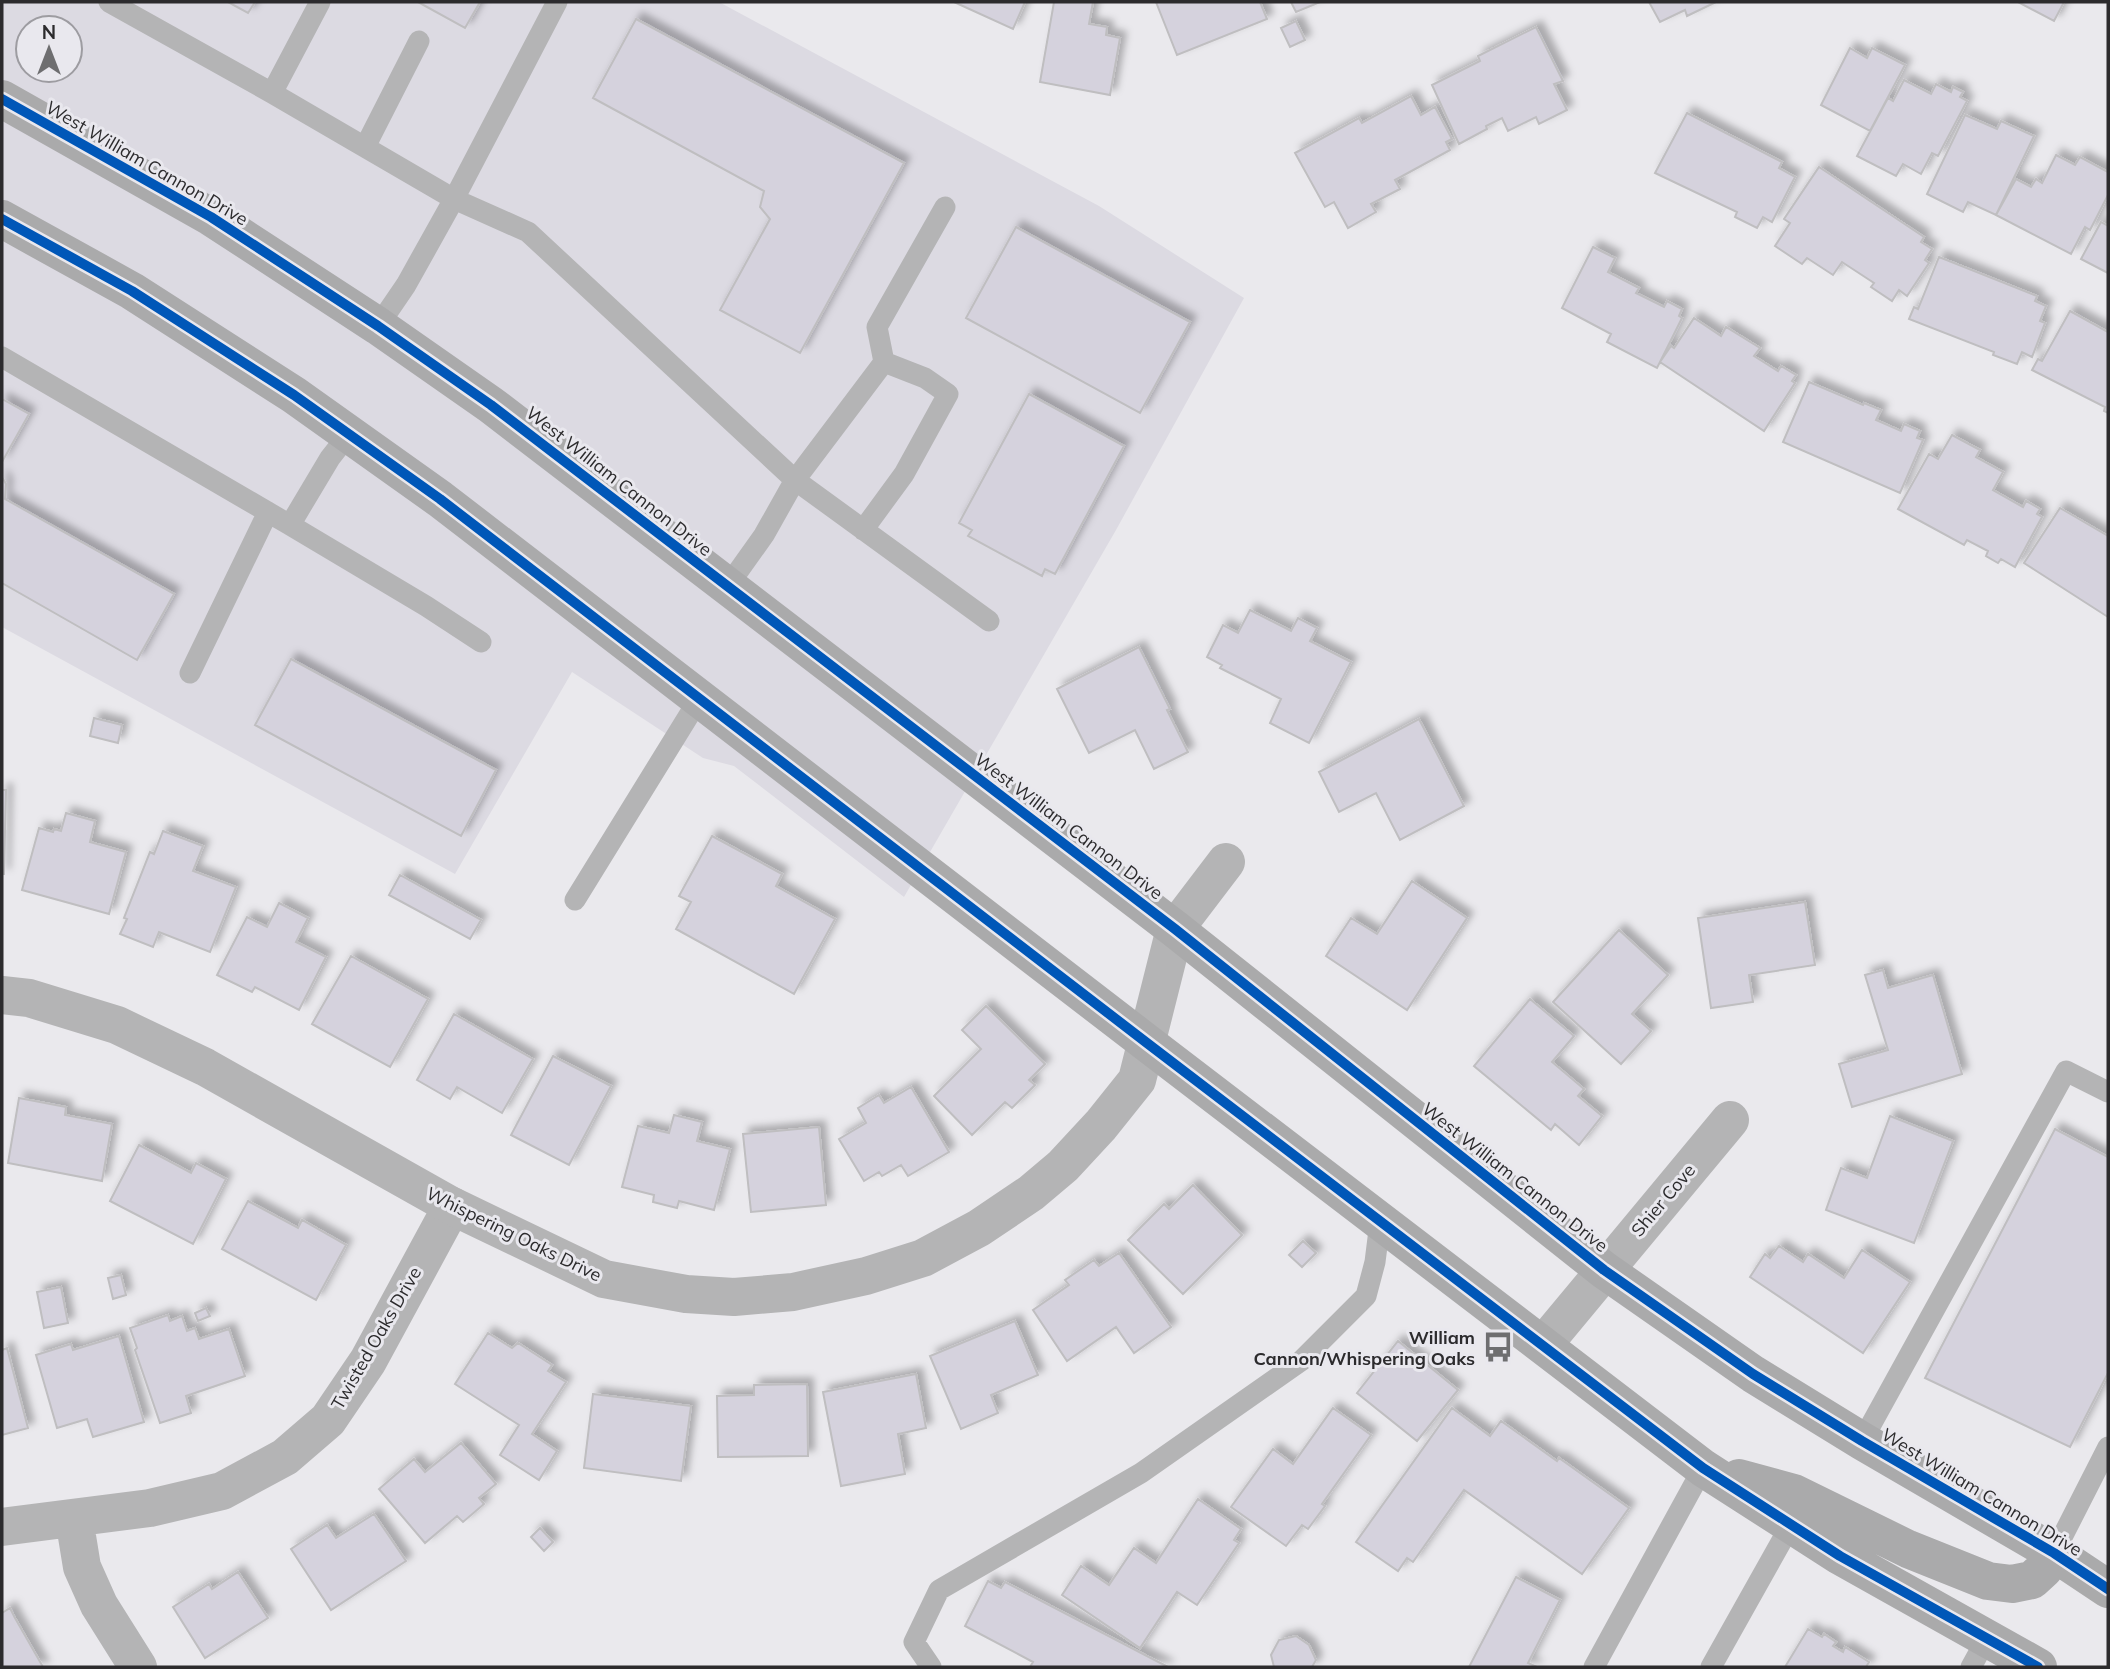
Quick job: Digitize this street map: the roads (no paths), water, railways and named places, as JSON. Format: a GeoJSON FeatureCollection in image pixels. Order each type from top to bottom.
{"type":"FeatureCollection","features":[{"type":"Feature","properties":{"kind":"main road","name":"West William Cannon Drive"},"geometry":{"type":"LineString","coordinates":[[2,99],[211,217],[379,326],[491,405],[1175,929],[1604,1270],[1753,1374],[2108,1588]]}},
{"type":"Feature","properties":{"kind":"main road"},"geometry":{"type":"LineString","coordinates":[[2,219],[132,291],[293,395],[440,499],[1703,1468],[1794,1493],[1798,1512],[1840,1556],[1979,1653],[2038,1667]]}},
{"type":"Feature","properties":{"kind":"main road"},"geometry":{"type":"LineString","coordinates":[[1798,1512],[1908,1549],[1988,1581],[2012,1584],[2032,1580],[2044,1569],[2054,1553]]}},
{"type":"Feature","properties":{"kind":"street"},"geometry":{"type":"LineString","coordinates":[[1175,929],[1226,862]]}},
{"type":"Feature","properties":{"kind":"street","name":"Whispering Oaks Drive"},"geometry":{"type":"LineString","coordinates":[[2,995],[29,998],[117,1025],[205,1067],[452,1206],[604,1279],[687,1294],[734,1297],[782,1293],[866,1276],[923,1258],[979,1228],[1031,1193],[1063,1166],[1137,1080],[1175,929]]}},
{"type":"Feature","properties":{"kind":"street","name":"Shier Cove"},"geometry":{"type":"LineString","coordinates":[[1543,1345],[1730,1120]]}},
{"type":"Feature","properties":{"kind":"street","name":"Twisted Oaks Drive"},"geometry":{"type":"LineString","coordinates":[[2,1527],[149,1508],[222,1491],[285,1457],[328,1420],[368,1361],[452,1206]]}},
{"type":"Feature","properties":{"kind":"street"},"geometry":{"type":"LineString","coordinates":[[74,1518],[82,1567],[99,1605],[138,1667]]}},
{"type":"Feature","properties":{"kind":"lane"},"geometry":{"type":"LineString","coordinates":[[109,2],[454,199],[528,232],[642,335],[795,480],[989,621]]}},
{"type":"Feature","properties":{"kind":"lane"},"geometry":{"type":"LineString","coordinates":[[272,93],[320,2]]}},
{"type":"Feature","properties":{"kind":"lane"},"geometry":{"type":"LineString","coordinates":[[379,326],[406,285],[454,199],[557,2]]}},
{"type":"Feature","properties":{"kind":"lane"},"geometry":{"type":"LineString","coordinates":[[365,147],[419,41]]}},
{"type":"Feature","properties":{"kind":"lane"},"geometry":{"type":"LineString","coordinates":[[727,587],[764,535],[795,480],[884,362],[877,327],[945,207]]}},
{"type":"Feature","properties":{"kind":"lane"},"geometry":{"type":"LineString","coordinates":[[2,356],[426,606],[481,642]]}},
{"type":"Feature","properties":{"kind":"lane"},"geometry":{"type":"LineString","coordinates":[[863,530],[904,474],[948,394],[925,378],[884,362]]}},
{"type":"Feature","properties":{"kind":"lane"},"geometry":{"type":"LineString","coordinates":[[290,525],[330,458],[348,435]]}},
{"type":"Feature","properties":{"kind":"lane"},"geometry":{"type":"LineString","coordinates":[[190,673],[268,512]]}},
{"type":"Feature","properties":{"kind":"lane"},"geometry":{"type":"LineString","coordinates":[[575,900],[699,699]]}},
{"type":"Feature","properties":{"kind":"lane"},"geometry":{"type":"LineString","coordinates":[[1862,1441],[2066,1071],[2108,1092]]}},
{"type":"Feature","properties":{"kind":"lane"},"geometry":{"type":"LineString","coordinates":[[931,1667],[914,1642],[939,1590],[1141,1474],[1301,1362],[1366,1296],[1376,1262],[1380,1222]]}},
{"type":"Feature","properties":{"kind":"lane"},"geometry":{"type":"LineString","coordinates":[[2054,1553],[2108,1450]]}},
{"type":"Feature","properties":{"kind":"lane"},"geometry":{"type":"LineString","coordinates":[[1594,1667],[1703,1468]]}},
{"type":"Feature","properties":{"kind":"lane"},"geometry":{"type":"LineString","coordinates":[[1711,1667],[1798,1512]]}},
{"type":"Feature","properties":{"kind":"place","name":"William Cannon/Whispering Oaks"},"geometry":{"type":"Point","coordinates":[1498,1347]}}]}
